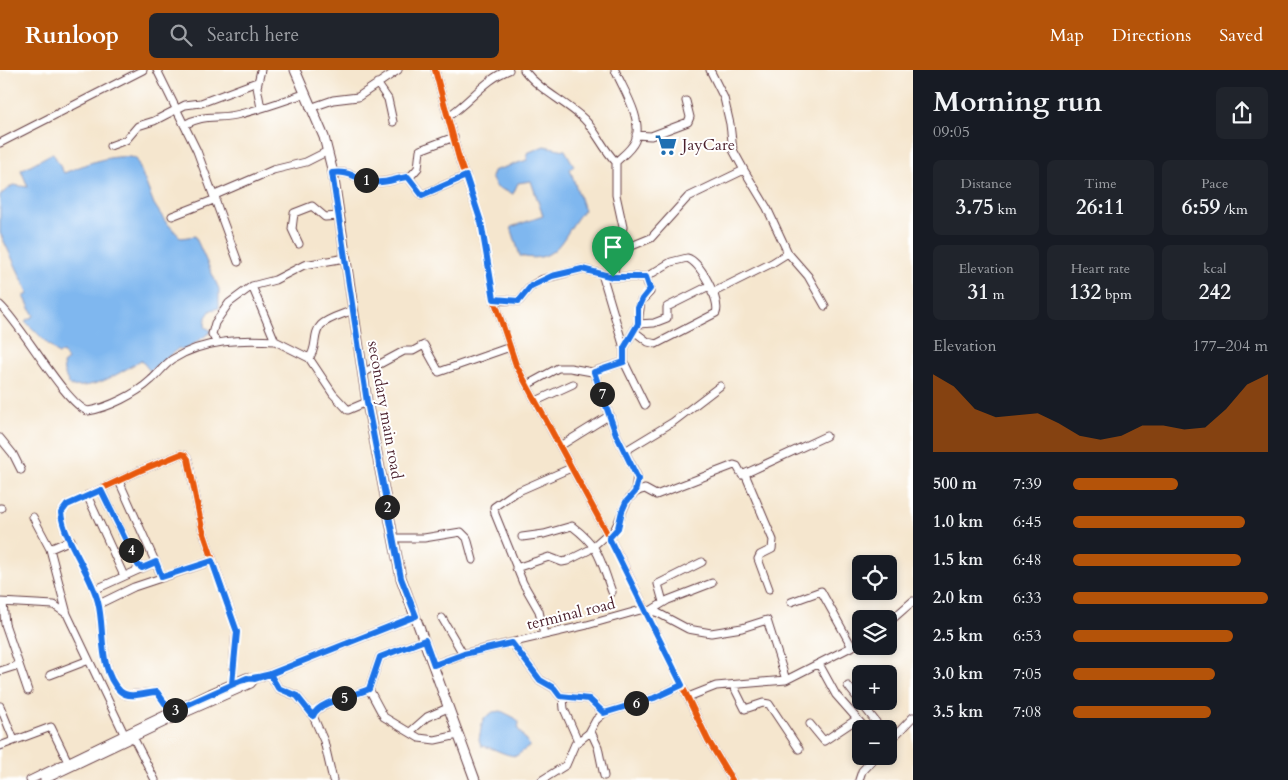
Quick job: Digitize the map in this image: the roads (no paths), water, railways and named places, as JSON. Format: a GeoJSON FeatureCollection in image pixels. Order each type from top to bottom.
{"type":"FeatureCollection","features":[{"type":"Feature","properties":{"kind":"main road","name":"secondary main road"},"geometry":{"type":"LineString","coordinates":[[294,70],[328,151],[367,402],[401,578],[475,780]]}},
{"type":"Feature","properties":{"kind":"street"},"geometry":{"type":"LineString","coordinates":[[0,144],[143,70]]}},
{"type":"Feature","properties":{"kind":"street"},"geometry":{"type":"LineString","coordinates":[[156,70],[168,90],[215,197],[238,262]]}},
{"type":"Feature","properties":{"kind":"street"},"geometry":{"type":"LineString","coordinates":[[261,70],[258,82],[261,108]]}},
{"type":"Feature","properties":{"kind":"street"},"geometry":{"type":"LineString","coordinates":[[310,108],[333,100],[358,97],[398,70]]}},
{"type":"Feature","properties":{"kind":"street"},"geometry":{"type":"LineString","coordinates":[[435,70],[447,117],[481,222],[494,299],[510,347],[527,385],[647,610],[682,685],[732,780]]}},
{"type":"Feature","properties":{"kind":"street"},"geometry":{"type":"LineString","coordinates":[[488,70],[495,75]]}},
{"type":"Feature","properties":{"kind":"street"},"geometry":{"type":"LineString","coordinates":[[447,117],[468,103],[495,75],[509,70]]}},
{"type":"Feature","properties":{"kind":"street"},"geometry":{"type":"LineString","coordinates":[[524,70],[536,83],[585,120],[596,132],[607,152],[616,162],[616,195],[623,227],[617,249],[613,277]]}},
{"type":"Feature","properties":{"kind":"street"},"geometry":{"type":"LineString","coordinates":[[615,70],[634,115],[636,135],[631,148],[616,162]]}},
{"type":"Feature","properties":{"kind":"street"},"geometry":{"type":"LineString","coordinates":[[710,70],[724,98],[733,150],[767,208],[788,253],[808,276],[825,306]]}},
{"type":"Feature","properties":{"kind":"street"},"geometry":{"type":"LineString","coordinates":[[110,146],[126,140],[138,126],[154,121],[185,105],[201,103],[258,82]]}},
{"type":"Feature","properties":{"kind":"street"},"geometry":{"type":"LineString","coordinates":[[377,83],[388,99],[393,122]]}},
{"type":"Feature","properties":{"kind":"street"},"geometry":{"type":"LineString","coordinates":[[184,125],[201,117],[228,117],[304,94]]}},
{"type":"Feature","properties":{"kind":"street"},"geometry":{"type":"LineString","coordinates":[[636,135],[651,136],[688,122],[686,101]]}},
{"type":"Feature","properties":{"kind":"street"},"geometry":{"type":"LineString","coordinates":[[332,173],[346,172],[368,181],[381,183],[410,178],[418,168],[418,154],[420,150],[454,137]]}},
{"type":"Feature","properties":{"kind":"street"},"geometry":{"type":"LineString","coordinates":[[172,216],[272,170],[306,162],[328,151]]}},
{"type":"Feature","properties":{"kind":"street"},"geometry":{"type":"LineString","coordinates":[[617,249],[651,238],[688,197],[744,170]]}},
{"type":"Feature","properties":{"kind":"street"},"geometry":{"type":"LineString","coordinates":[[410,178],[421,194],[424,195],[466,176]]}},
{"type":"Feature","properties":{"kind":"street"},"geometry":{"type":"LineString","coordinates":[[299,244],[292,230],[294,213],[312,206],[325,217],[339,216]]}},
{"type":"Feature","properties":{"kind":"street"},"geometry":{"type":"LineString","coordinates":[[638,324],[654,323],[667,318],[666,307],[788,253]]}},
{"type":"Feature","properties":{"kind":"street"},"geometry":{"type":"LineString","coordinates":[[217,343],[212,334],[215,323],[234,298],[252,286],[275,280],[304,265],[346,258]]}},
{"type":"Feature","properties":{"kind":"street"},"geometry":{"type":"LineString","coordinates":[[494,299],[519,301],[536,282],[576,270],[588,269],[613,277],[646,277],[671,262],[688,258],[699,266],[718,307],[718,311],[713,316],[656,344],[648,342],[635,332]]}},
{"type":"Feature","properties":{"kind":"street"},"geometry":{"type":"LineString","coordinates":[[602,274],[624,348],[624,362],[645,405]]}},
{"type":"Feature","properties":{"kind":"street"},"geometry":{"type":"LineString","coordinates":[[624,348],[635,332],[638,324],[638,308],[650,289],[646,277]]}},
{"type":"Feature","properties":{"kind":"street"},"geometry":{"type":"LineString","coordinates":[[252,286],[275,341]]}},
{"type":"Feature","properties":{"kind":"street"},"geometry":{"type":"LineString","coordinates":[[0,306],[51,373],[80,406],[88,411],[126,396],[144,385],[174,358],[195,348],[217,343],[248,340],[275,341],[309,358],[333,394],[348,410],[367,402]]}},
{"type":"Feature","properties":{"kind":"street"},"geometry":{"type":"LineString","coordinates":[[309,358],[315,351],[321,325],[353,310]]}},
{"type":"Feature","properties":{"kind":"street"},"geometry":{"type":"LineString","coordinates":[[363,373],[404,350],[414,351],[424,344],[439,372],[510,347]]}},
{"type":"Feature","properties":{"kind":"street"},"geometry":{"type":"LineString","coordinates":[[527,385],[558,368],[594,372],[624,362]]}},
{"type":"Feature","properties":{"kind":"street"},"geometry":{"type":"LineString","coordinates":[[594,372],[610,415],[637,476],[635,492]]}},
{"type":"Feature","properties":{"kind":"street"},"geometry":{"type":"LineString","coordinates":[[536,401],[573,384]]}},
{"type":"Feature","properties":{"kind":"street"},"geometry":{"type":"LineString","coordinates":[[625,451],[677,419],[720,386]]}},
{"type":"Feature","properties":{"kind":"street"},"geometry":{"type":"LineString","coordinates":[[560,446],[610,415]]}},
{"type":"Feature","properties":{"kind":"street"},"geometry":{"type":"LineString","coordinates":[[516,568],[549,557],[562,562],[567,561],[589,550],[594,544],[618,528],[626,502],[635,492],[645,489],[656,495],[735,465],[741,475],[745,474],[826,436]]}},
{"type":"Feature","properties":{"kind":"street"},"geometry":{"type":"LineString","coordinates":[[0,438],[14,454],[22,470]]}},
{"type":"Feature","properties":{"kind":"street"},"geometry":{"type":"LineString","coordinates":[[171,712],[157,692],[126,695],[115,686],[106,659],[99,604],[62,518],[62,510],[87,495],[170,457],[181,454],[186,455],[202,528],[237,632],[232,684]]}},
{"type":"Feature","properties":{"kind":"street"},"geometry":{"type":"LineString","coordinates":[[544,635],[539,612],[516,568],[494,507],[514,493],[571,468]]}},
{"type":"Feature","properties":{"kind":"street"},"geometry":{"type":"LineString","coordinates":[[745,474],[773,540],[772,549],[760,555],[758,559],[770,589]]}},
{"type":"Feature","properties":{"kind":"street"},"geometry":{"type":"LineString","coordinates":[[119,481],[162,577]]}},
{"type":"Feature","properties":{"kind":"street"},"geometry":{"type":"LineString","coordinates":[[101,490],[138,565],[142,568]]}},
{"type":"Feature","properties":{"kind":"street"},"geometry":{"type":"LineString","coordinates":[[87,495],[124,576]]}},
{"type":"Feature","properties":{"kind":"street"},"geometry":{"type":"LineString","coordinates":[[33,517],[50,549],[67,614],[89,660],[154,780]]}},
{"type":"Feature","properties":{"kind":"street"},"geometry":{"type":"LineString","coordinates":[[522,537],[544,534],[571,525],[594,544],[603,563],[612,592]]}},
{"type":"Feature","properties":{"kind":"street"},"geometry":{"type":"LineString","coordinates":[[393,538],[424,538],[461,532],[467,538],[473,560]]}},
{"type":"Feature","properties":{"kind":"street"},"geometry":{"type":"LineString","coordinates":[[50,549],[71,540]]}},
{"type":"Feature","properties":{"kind":"street"},"geometry":{"type":"LineString","coordinates":[[99,604],[134,587],[212,561]]}},
{"type":"Feature","properties":{"kind":"street"},"geometry":{"type":"LineString","coordinates":[[94,590],[156,562]]}},
{"type":"Feature","properties":{"kind":"street"},"geometry":{"type":"LineString","coordinates":[[664,602],[658,584],[702,562]]}},
{"type":"Feature","properties":{"kind":"street","name":"terminal road"},"geometry":{"type":"LineString","coordinates":[[434,665],[464,654],[647,610],[712,582]]}},
{"type":"Feature","properties":{"kind":"street"},"geometry":{"type":"LineString","coordinates":[[688,697],[716,686],[786,680],[852,647],[821,591],[791,602]]}},
{"type":"Feature","properties":{"kind":"street"},"geometry":{"type":"LineString","coordinates":[[897,615],[913,601]]}},
{"type":"Feature","properties":{"kind":"street"},"geometry":{"type":"LineString","coordinates":[[28,691],[5,624],[2,602],[54,605],[67,614]]}},
{"type":"Feature","properties":{"kind":"street"},"geometry":{"type":"LineString","coordinates":[[647,610],[688,629],[711,633],[742,628],[767,620],[786,680]]}},
{"type":"Feature","properties":{"kind":"street"},"geometry":{"type":"LineString","coordinates":[[44,780],[232,684],[247,678],[255,679],[270,674],[416,616]]}},
{"type":"Feature","properties":{"kind":"street"},"geometry":{"type":"LineString","coordinates":[[442,618],[464,654]]}},
{"type":"Feature","properties":{"kind":"street"},"geometry":{"type":"LineString","coordinates":[[425,640],[380,657],[369,689],[381,714],[419,738],[435,740],[458,734]]}},
{"type":"Feature","properties":{"kind":"street"},"geometry":{"type":"LineString","coordinates":[[512,643],[540,680],[563,697],[586,697],[604,713]]}},
{"type":"Feature","properties":{"kind":"street"},"geometry":{"type":"LineString","coordinates":[[50,675],[89,660]]}},
{"type":"Feature","properties":{"kind":"street"},"geometry":{"type":"LineString","coordinates":[[819,664],[836,695],[857,720]]}},
{"type":"Feature","properties":{"kind":"street"},"geometry":{"type":"LineString","coordinates":[[0,671],[19,665]]}},
{"type":"Feature","properties":{"kind":"street"},"geometry":{"type":"LineString","coordinates":[[270,674],[278,688],[297,696],[313,716],[324,741],[333,780]]}},
{"type":"Feature","properties":{"kind":"street"},"geometry":{"type":"LineString","coordinates":[[30,780],[129,736],[171,712],[186,709],[251,684],[255,679]]}},
{"type":"Feature","properties":{"kind":"street"},"geometry":{"type":"LineString","coordinates":[[542,780],[566,765],[578,741],[591,732],[596,720],[604,713],[654,698],[682,685]]}},
{"type":"Feature","properties":{"kind":"street"},"geometry":{"type":"LineString","coordinates":[[733,685],[744,709],[765,702],[769,704],[798,749]]}},
{"type":"Feature","properties":{"kind":"street"},"geometry":{"type":"LineString","coordinates":[[848,686],[874,720]]}},
{"type":"Feature","properties":{"kind":"street"},"geometry":{"type":"LineString","coordinates":[[313,716],[314,710],[322,705],[369,689]]}},
{"type":"Feature","properties":{"kind":"street"},"geometry":{"type":"LineString","coordinates":[[563,697],[564,709],[578,741]]}},
{"type":"Feature","properties":{"kind":"street"},"geometry":{"type":"LineString","coordinates":[[0,706],[14,740]]}},
{"type":"Feature","properties":{"kind":"street"},"geometry":{"type":"LineString","coordinates":[[410,732],[427,717],[448,708]]}},
{"type":"Feature","properties":{"kind":"street"},"geometry":{"type":"LineString","coordinates":[[897,734],[913,717]]}},
{"type":"Feature","properties":{"kind":"street"},"geometry":{"type":"LineString","coordinates":[[810,724],[824,741],[852,723]]}},
{"type":"Feature","properties":{"kind":"street"},"geometry":{"type":"LineString","coordinates":[[0,746],[51,727],[68,762]]}},
{"type":"Feature","properties":{"kind":"street"},"geometry":{"type":"LineString","coordinates":[[591,732],[598,747],[604,776]]}},
{"type":"Feature","properties":{"kind":"street"},"geometry":{"type":"LineString","coordinates":[[857,779],[869,765]]}},
{"type":"Feature","properties":{"kind":"water"},"geometry":{"type":"Polygon","coordinates":[[[544,146],[565,150],[574,166],[570,169],[584,210],[552,252],[533,258],[520,256],[511,227],[543,216],[531,181],[518,183],[513,194],[496,187],[491,177],[493,171],[527,160],[527,153],[544,146]]]}},
{"type":"Feature","properties":{"kind":"water"},"geometry":{"type":"Polygon","coordinates":[[[53,153],[64,173],[108,158],[136,158],[154,204],[165,221],[181,238],[195,236],[219,289],[219,308],[211,310],[206,317],[205,327],[212,331],[184,351],[179,348],[150,371],[141,360],[98,383],[70,386],[64,373],[63,364],[68,360],[63,352],[58,354],[25,321],[34,316],[24,296],[29,294],[0,233],[0,195],[13,185],[28,187],[21,170],[53,153]]]}},
{"type":"Feature","properties":{"kind":"water"},"geometry":{"type":"Polygon","coordinates":[[[501,711],[515,718],[519,723],[518,729],[530,746],[516,756],[481,746],[479,739],[483,719],[493,712],[501,711]]]}},
{"type":"Feature","properties":{"kind":"place","name":"JayCare"},"geometry":{"type":"Point","coordinates":[666,145]}}]}
